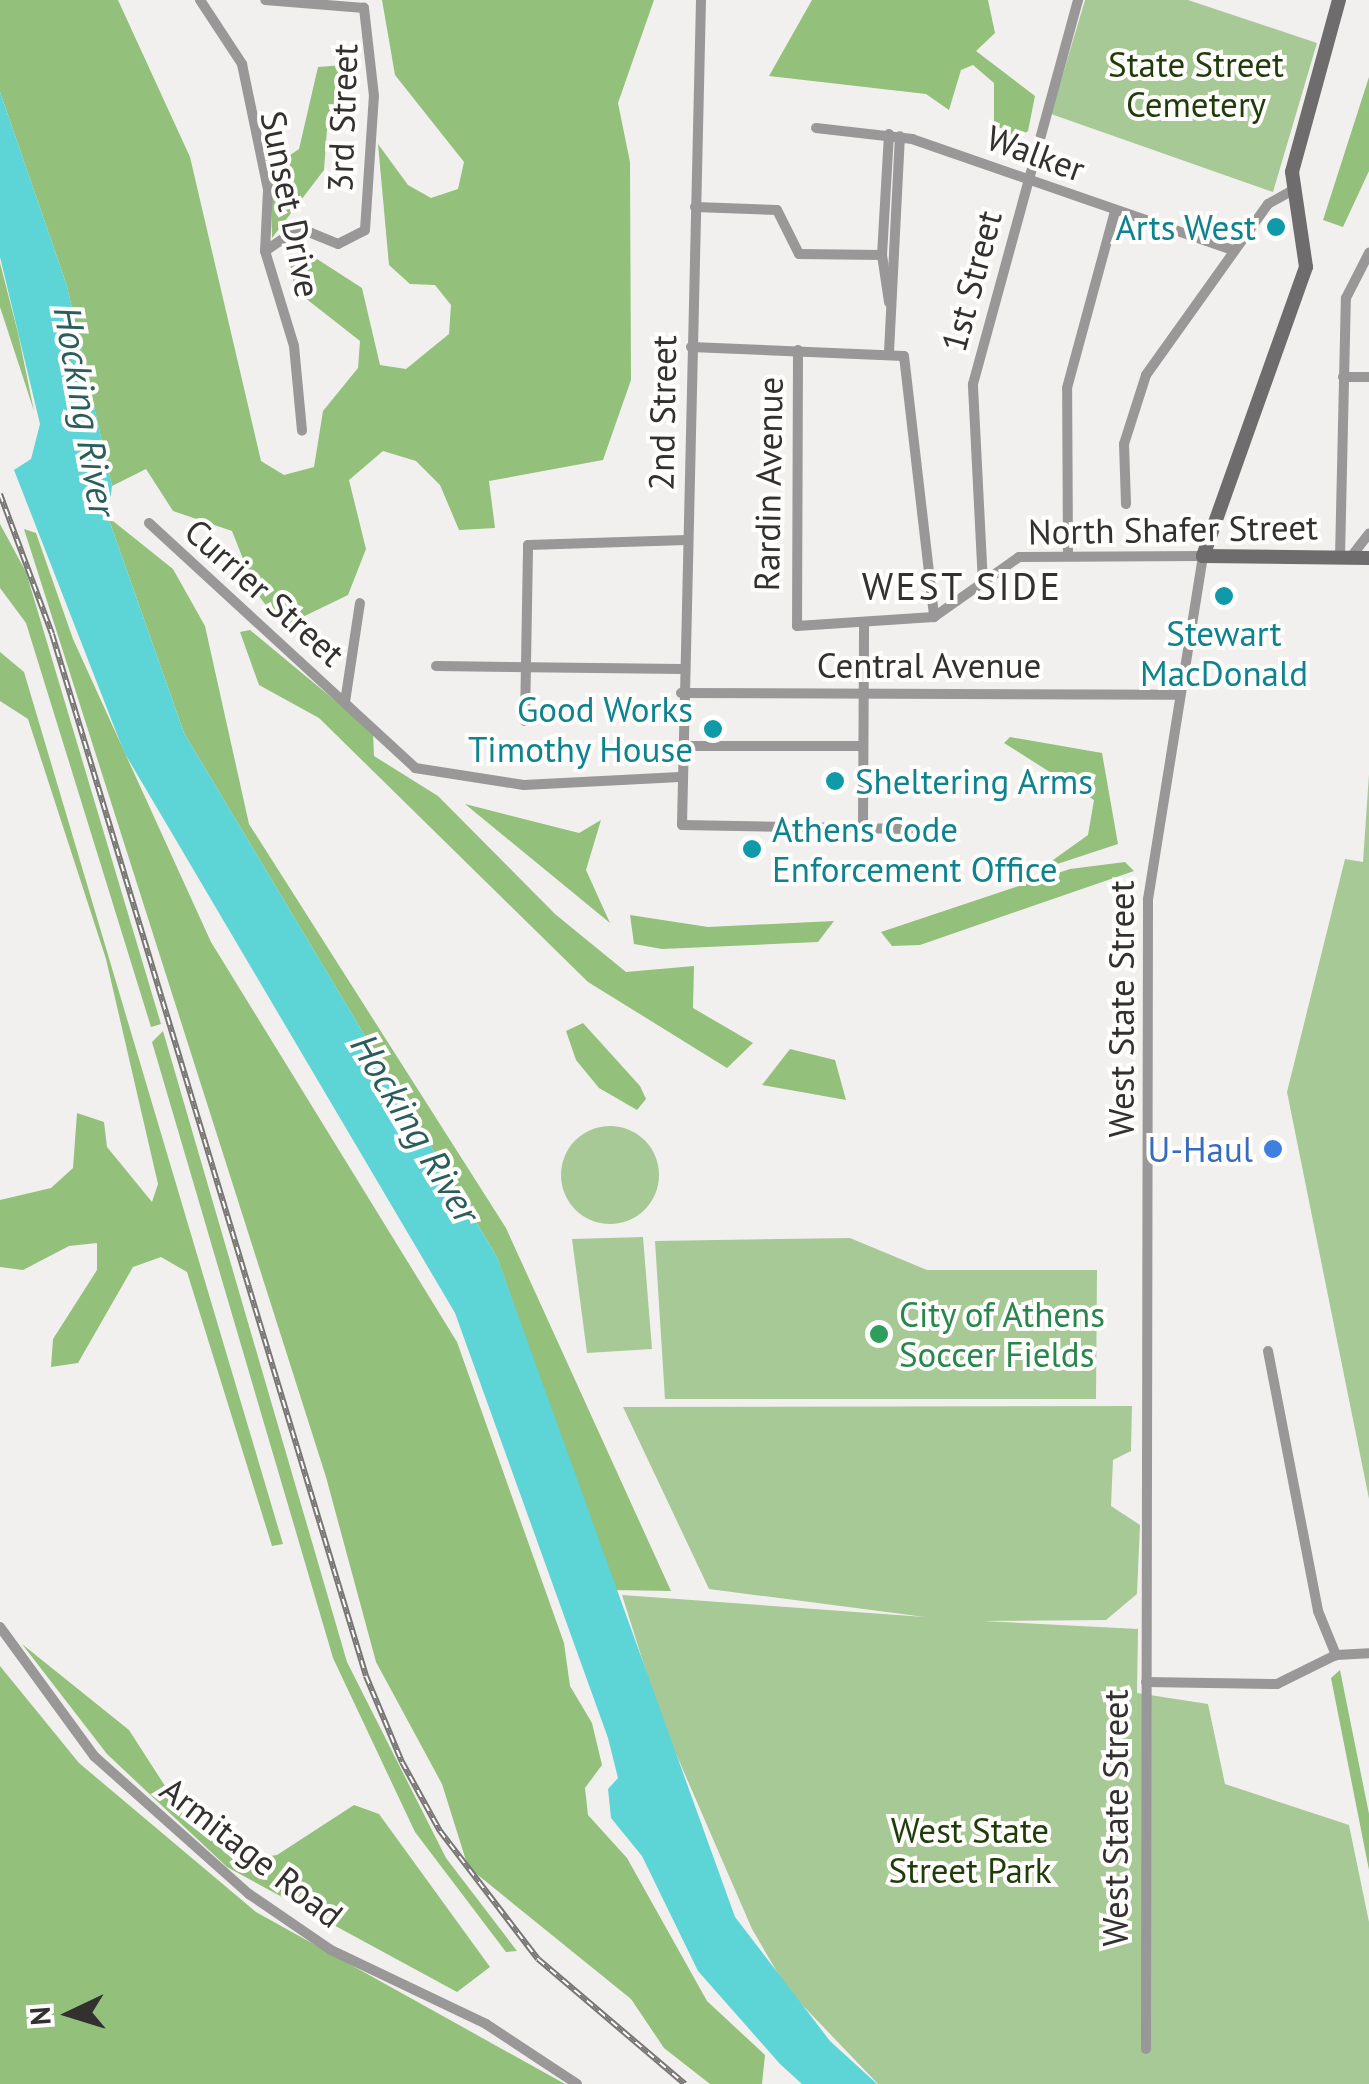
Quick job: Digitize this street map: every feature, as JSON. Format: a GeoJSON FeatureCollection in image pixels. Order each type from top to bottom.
{"type":"FeatureCollection","features":[{"type":"Feature","properties":{"kind":"street","name":"Sunset Drive"},"geometry":{"type":"LineString","coordinates":[[200,0],[242,64],[268,190],[265,251],[294,346],[302,431]]}},
{"type":"Feature","properties":{"kind":"street","name":"3rd Street"},"geometry":{"type":"LineString","coordinates":[[265,0],[358,5],[372,20],[365,230],[338,244],[299,228],[265,251]]}},
{"type":"Feature","properties":{"kind":"street","name":"2nd Street"},"geometry":{"type":"LineString","coordinates":[[702,0],[681,693],[684,828],[863,828]]}},
{"type":"Feature","properties":{"kind":"street","name":"1st Street"},"geometry":{"type":"LineString","coordinates":[[983,584],[973,384],[1078,0]]}},
{"type":"Feature","properties":{"kind":"street","name":"West State Street"},"geometry":{"type":"LineString","coordinates":[[1146,2049],[1148,899],[1176,695],[1202,556],[1306,267],[1293,190],[1340,0]]}},
{"type":"Feature","properties":{"kind":"street","name":"Walker"},"geometry":{"type":"LineString","coordinates":[[816,128],[894,135],[1232,250]]}},
{"type":"Feature","properties":{"kind":"street"},"geometry":{"type":"LineString","coordinates":[[889,302],[882,255],[894,135]]}},
{"type":"Feature","properties":{"kind":"street"},"geometry":{"type":"LineString","coordinates":[[889,352],[894,135]]}},
{"type":"Feature","properties":{"kind":"street"},"geometry":{"type":"LineString","coordinates":[[1126,504],[1124,444],[1140,386],[1232,250],[1268,204],[1293,190]]}},
{"type":"Feature","properties":{"kind":"street"},"geometry":{"type":"LineString","coordinates":[[695,207],[777,210],[799,254],[882,255]]}},
{"type":"Feature","properties":{"kind":"street"},"geometry":{"type":"LineString","coordinates":[[1068,556],[1067,388],[1115,211]]}},
{"type":"Feature","properties":{"kind":"street"},"geometry":{"type":"LineString","coordinates":[[1345,558],[1346,298],[1364,274],[1369,253]]}},
{"type":"Feature","properties":{"kind":"street"},"geometry":{"type":"LineString","coordinates":[[691,347],[889,352],[908,365],[934,617]]}},
{"type":"Feature","properties":{"kind":"street","name":"Rardin Avenue"},"geometry":{"type":"LineString","coordinates":[[792,618],[798,350]]}},
{"type":"Feature","properties":{"kind":"street"},"geometry":{"type":"LineString","coordinates":[[1344,377],[1369,377]]}},
{"type":"Feature","properties":{"kind":"street","name":"Currier Street"},"geometry":{"type":"LineString","coordinates":[[148,523],[427,772],[524,785],[680,777]]}},
{"type":"Feature","properties":{"kind":"street"},"geometry":{"type":"LineString","coordinates":[[1345,558],[1369,534]]}},
{"type":"Feature","properties":{"kind":"street"},"geometry":{"type":"LineString","coordinates":[[525,721],[531,542],[686,540]]}},
{"type":"Feature","properties":{"kind":"street","name":"North Shafer Street"},"geometry":{"type":"LineString","coordinates":[[792,618],[800,627],[934,617],[1019,557],[1369,558]]}},
{"type":"Feature","properties":{"kind":"street","name":"Currier Street"},"geometry":{"type":"LineString","coordinates":[[345,702],[360,603]]}},
{"type":"Feature","properties":{"kind":"street"},"geometry":{"type":"LineString","coordinates":[[864,625],[863,828],[910,828]]}},
{"type":"Feature","properties":{"kind":"street"},"geometry":{"type":"LineString","coordinates":[[436,666],[682,669]]}},
{"type":"Feature","properties":{"kind":"street","name":"Central Avenue"},"geometry":{"type":"LineString","coordinates":[[681,693],[1176,695]]}},
{"type":"Feature","properties":{"kind":"street"},"geometry":{"type":"LineString","coordinates":[[681,746],[863,746]]}},
{"type":"Feature","properties":{"kind":"street"},"geometry":{"type":"LineString","coordinates":[[1268,1351],[1318,1611],[1336,1656]]}},
{"type":"Feature","properties":{"kind":"street","name":"Armitage Road"},"geometry":{"type":"LineString","coordinates":[[0,1627],[94,1756],[250,1894],[315,1940],[486,2024],[577,2084]]}},
{"type":"Feature","properties":{"kind":"street"},"geometry":{"type":"LineString","coordinates":[[1146,1682],[1277,1684],[1336,1656],[1369,1653]]}},
{"type":"Feature","properties":{"kind":"green space"},"geometry":{"type":"Polygon","coordinates":[[[0,0],[118,0],[190,157],[261,461],[284,475],[314,467],[323,411],[358,368],[360,341],[295,290],[290,263],[317,259],[362,288],[380,365],[406,369],[449,334],[451,305],[435,285],[410,284],[389,265],[378,144],[408,185],[431,198],[458,189],[464,162],[395,75],[382,0],[654,0],[618,103],[630,162],[631,380],[603,460],[489,481],[495,528],[459,530],[440,485],[416,461],[383,451],[349,480],[366,549],[348,595],[282,627],[256,592],[232,531],[173,511],[146,469],[112,486],[67,286],[0,92],[0,0]]]}},
{"type":"Feature","properties":{"kind":"green space"},"geometry":{"type":"Polygon","coordinates":[[[812,0],[988,0],[995,33],[976,51],[1035,96],[1028,131],[1017,139],[994,124],[994,83],[973,65],[961,70],[949,110],[926,94],[769,76],[812,0]]]}},
{"type":"Feature","properties":{"kind":"green space","name":"State Street Cemetery"},"geometry":{"type":"Polygon","coordinates":[[[1085,0],[1188,0],[1317,43],[1273,192],[1051,114],[1085,0]]]}},
{"type":"Feature","properties":{"kind":"green space"},"geometry":{"type":"Polygon","coordinates":[[[344,65],[349,78],[327,130],[324,170],[272,238],[271,168],[299,149],[318,67],[344,65]]]}},
{"type":"Feature","properties":{"kind":"green space"},"geometry":{"type":"Polygon","coordinates":[[[1369,77],[1369,171],[1343,227],[1323,220],[1369,77]]]}},
{"type":"Feature","properties":{"kind":"green space"},"geometry":{"type":"Polygon","coordinates":[[[0,263],[18,333],[34,411],[0,307],[0,263]]]}},
{"type":"Feature","properties":{"kind":"green space"},"geometry":{"type":"Polygon","coordinates":[[[108,517],[173,569],[205,626],[249,824],[506,1228],[671,1591],[613,1590],[497,1257],[184,733],[108,517]]]}},
{"type":"Feature","properties":{"kind":"green space"},"geometry":{"type":"Polygon","coordinates":[[[0,524],[26,572],[161,1024],[151,1027],[26,623],[0,588],[0,524]]]}},
{"type":"Feature","properties":{"kind":"green space"},"geometry":{"type":"Polygon","coordinates":[[[24,529],[36,533],[73,639],[211,942],[457,1342],[564,1643],[570,1686],[592,1723],[602,1765],[585,1788],[588,1815],[627,1858],[707,2001],[765,2055],[762,2084],[710,2084],[664,2048],[631,1999],[468,1867],[442,1784],[376,1662],[326,1477],[24,529]]]}},
{"type":"Feature","properties":{"kind":"green space"},"geometry":{"type":"Polygon","coordinates":[[[250,630],[373,732],[374,756],[438,796],[555,914],[626,972],[694,966],[693,1008],[753,1043],[727,1068],[588,982],[319,718],[259,685],[240,632],[250,630]]]}},
{"type":"Feature","properties":{"kind":"green space"},"geometry":{"type":"Polygon","coordinates":[[[0,652],[24,672],[283,1544],[272,1546],[187,1272],[161,1257],[133,1267],[78,1363],[51,1367],[53,1339],[97,1270],[97,1243],[69,1246],[23,1270],[0,1267],[0,1200],[51,1188],[73,1168],[77,1113],[104,1122],[107,1147],[152,1202],[158,1184],[106,959],[28,719],[0,701],[0,652]]]}},
{"type":"Feature","properties":{"kind":"green space"},"geometry":{"type":"Polygon","coordinates":[[[1010,737],[1102,753],[1118,844],[1039,870],[1088,835],[1094,800],[1004,743],[1010,737]]]}},
{"type":"Feature","properties":{"kind":"green space"},"geometry":{"type":"Polygon","coordinates":[[[1369,774],[1369,1499],[1287,1092],[1345,859],[1363,862],[1369,774]]]}},
{"type":"Feature","properties":{"kind":"green space"},"geometry":{"type":"Polygon","coordinates":[[[465,804],[579,833],[601,820],[586,870],[610,923],[465,804]]]}},
{"type":"Feature","properties":{"kind":"green space"},"geometry":{"type":"Polygon","coordinates":[[[1125,862],[1134,871],[920,945],[892,946],[881,932],[1070,869],[1125,862]]]}},
{"type":"Feature","properties":{"kind":"green space"},"geometry":{"type":"Polygon","coordinates":[[[630,915],[708,927],[834,921],[818,942],[662,949],[634,944],[630,915]]]}},
{"type":"Feature","properties":{"kind":"green space"},"geometry":{"type":"Polygon","coordinates":[[[583,1023],[640,1086],[646,1099],[637,1110],[599,1088],[576,1060],[566,1031],[583,1023]]]}},
{"type":"Feature","properties":{"kind":"green space"},"geometry":{"type":"Polygon","coordinates":[[[163,1031],[347,1662],[446,1858],[517,1951],[506,1952],[415,1832],[333,1658],[152,1042],[163,1031]]]}},
{"type":"Feature","properties":{"kind":"green space"},"geometry":{"type":"Polygon","coordinates":[[[790,1049],[835,1060],[846,1100],[762,1085],[790,1049]]]}},
{"type":"Feature","properties":{"kind":"green space"},"geometry":{"type":"Polygon","coordinates":[[[610,1126],[629,1130],[644,1141],[655,1156],[659,1175],[655,1194],[644,1209],[629,1220],[610,1224],[591,1220],[576,1209],[565,1194],[561,1175],[565,1156],[576,1141],[591,1130],[610,1126]]]}},
{"type":"Feature","properties":{"kind":"green space"},"geometry":{"type":"Polygon","coordinates":[[[643,1237],[652,1349],[587,1353],[572,1239],[643,1237]]]}},
{"type":"Feature","properties":{"kind":"green space","name":"City of Athens Soccer Fields"},"geometry":{"type":"Polygon","coordinates":[[[850,1238],[927,1270],[1097,1270],[1096,1399],[665,1399],[655,1241],[850,1238]]]}},
{"type":"Feature","properties":{"kind":"green space","name":"West State Street Park"},"geometry":{"type":"Polygon","coordinates":[[[1132,1406],[1131,1451],[1113,1460],[1111,1506],[1140,1525],[1137,1594],[1106,1620],[983,1621],[1138,1629],[1137,1693],[1208,1704],[1225,1784],[1349,1825],[1369,1922],[1369,2084],[878,2084],[787,1989],[752,1929],[661,1719],[622,1595],[925,1617],[709,1589],[623,1407],[1132,1406]]]}},
{"type":"Feature","properties":{"kind":"green space"},"geometry":{"type":"Polygon","coordinates":[[[22,1644],[129,1730],[185,1817],[235,1861],[277,1855],[354,1805],[379,1814],[490,1967],[457,1992],[227,1867],[107,1754],[22,1644]]]}},
{"type":"Feature","properties":{"kind":"green space"},"geometry":{"type":"Polygon","coordinates":[[[0,1666],[79,1763],[256,1912],[565,2084],[0,2084],[0,1666]]]}},
{"type":"Feature","properties":{"kind":"green space"},"geometry":{"type":"Polygon","coordinates":[[[1340,1670],[1369,1814],[1369,1870],[1331,1678],[1340,1670]]]}},
{"type":"Feature","properties":{"kind":"water","name":"Hocking River"},"geometry":{"type":"Polygon","coordinates":[[[0,92],[67,286],[112,486],[108,517],[184,733],[497,1257],[735,1917],[830,2041],[877,2084],[802,2084],[780,2064],[698,1971],[642,1856],[611,1818],[608,1789],[618,1778],[608,1738],[455,1313],[124,752],[14,470],[31,459],[40,424],[0,257],[0,92]]]}},
{"type":"Feature","properties":{"kind":"railway"},"geometry":{"type":"LineString","coordinates":[[0,494],[52,634],[366,1676],[402,1762],[440,1831],[538,1959],[685,2084]]}},
{"type":"Feature","properties":{"kind":"place","name":"Arts West"},"geometry":{"type":"Point","coordinates":[1276,227]}},
{"type":"Feature","properties":{"kind":"place","name":"Stewart MacDonald"},"geometry":{"type":"Point","coordinates":[1224,596]}},
{"type":"Feature","properties":{"kind":"place","name":"Good Works Timothy House"},"geometry":{"type":"Point","coordinates":[713,729]}},
{"type":"Feature","properties":{"kind":"place","name":"Sheltering Arms"},"geometry":{"type":"Point","coordinates":[835,781]}},
{"type":"Feature","properties":{"kind":"place","name":"Athens Code Enforcement Office"},"geometry":{"type":"Point","coordinates":[752,849]}},
{"type":"Feature","properties":{"kind":"place","name":"U-Haul"},"geometry":{"type":"Point","coordinates":[1273,1149]}},
{"type":"Feature","properties":{"kind":"place","name":"City of Athens Soccer Fields"},"geometry":{"type":"Point","coordinates":[879,1334]}},
{"type":"Feature","properties":{"kind":"district","name":"WEST SIDE"},"geometry":{"type":"Point","coordinates":[962,586]}}]}
